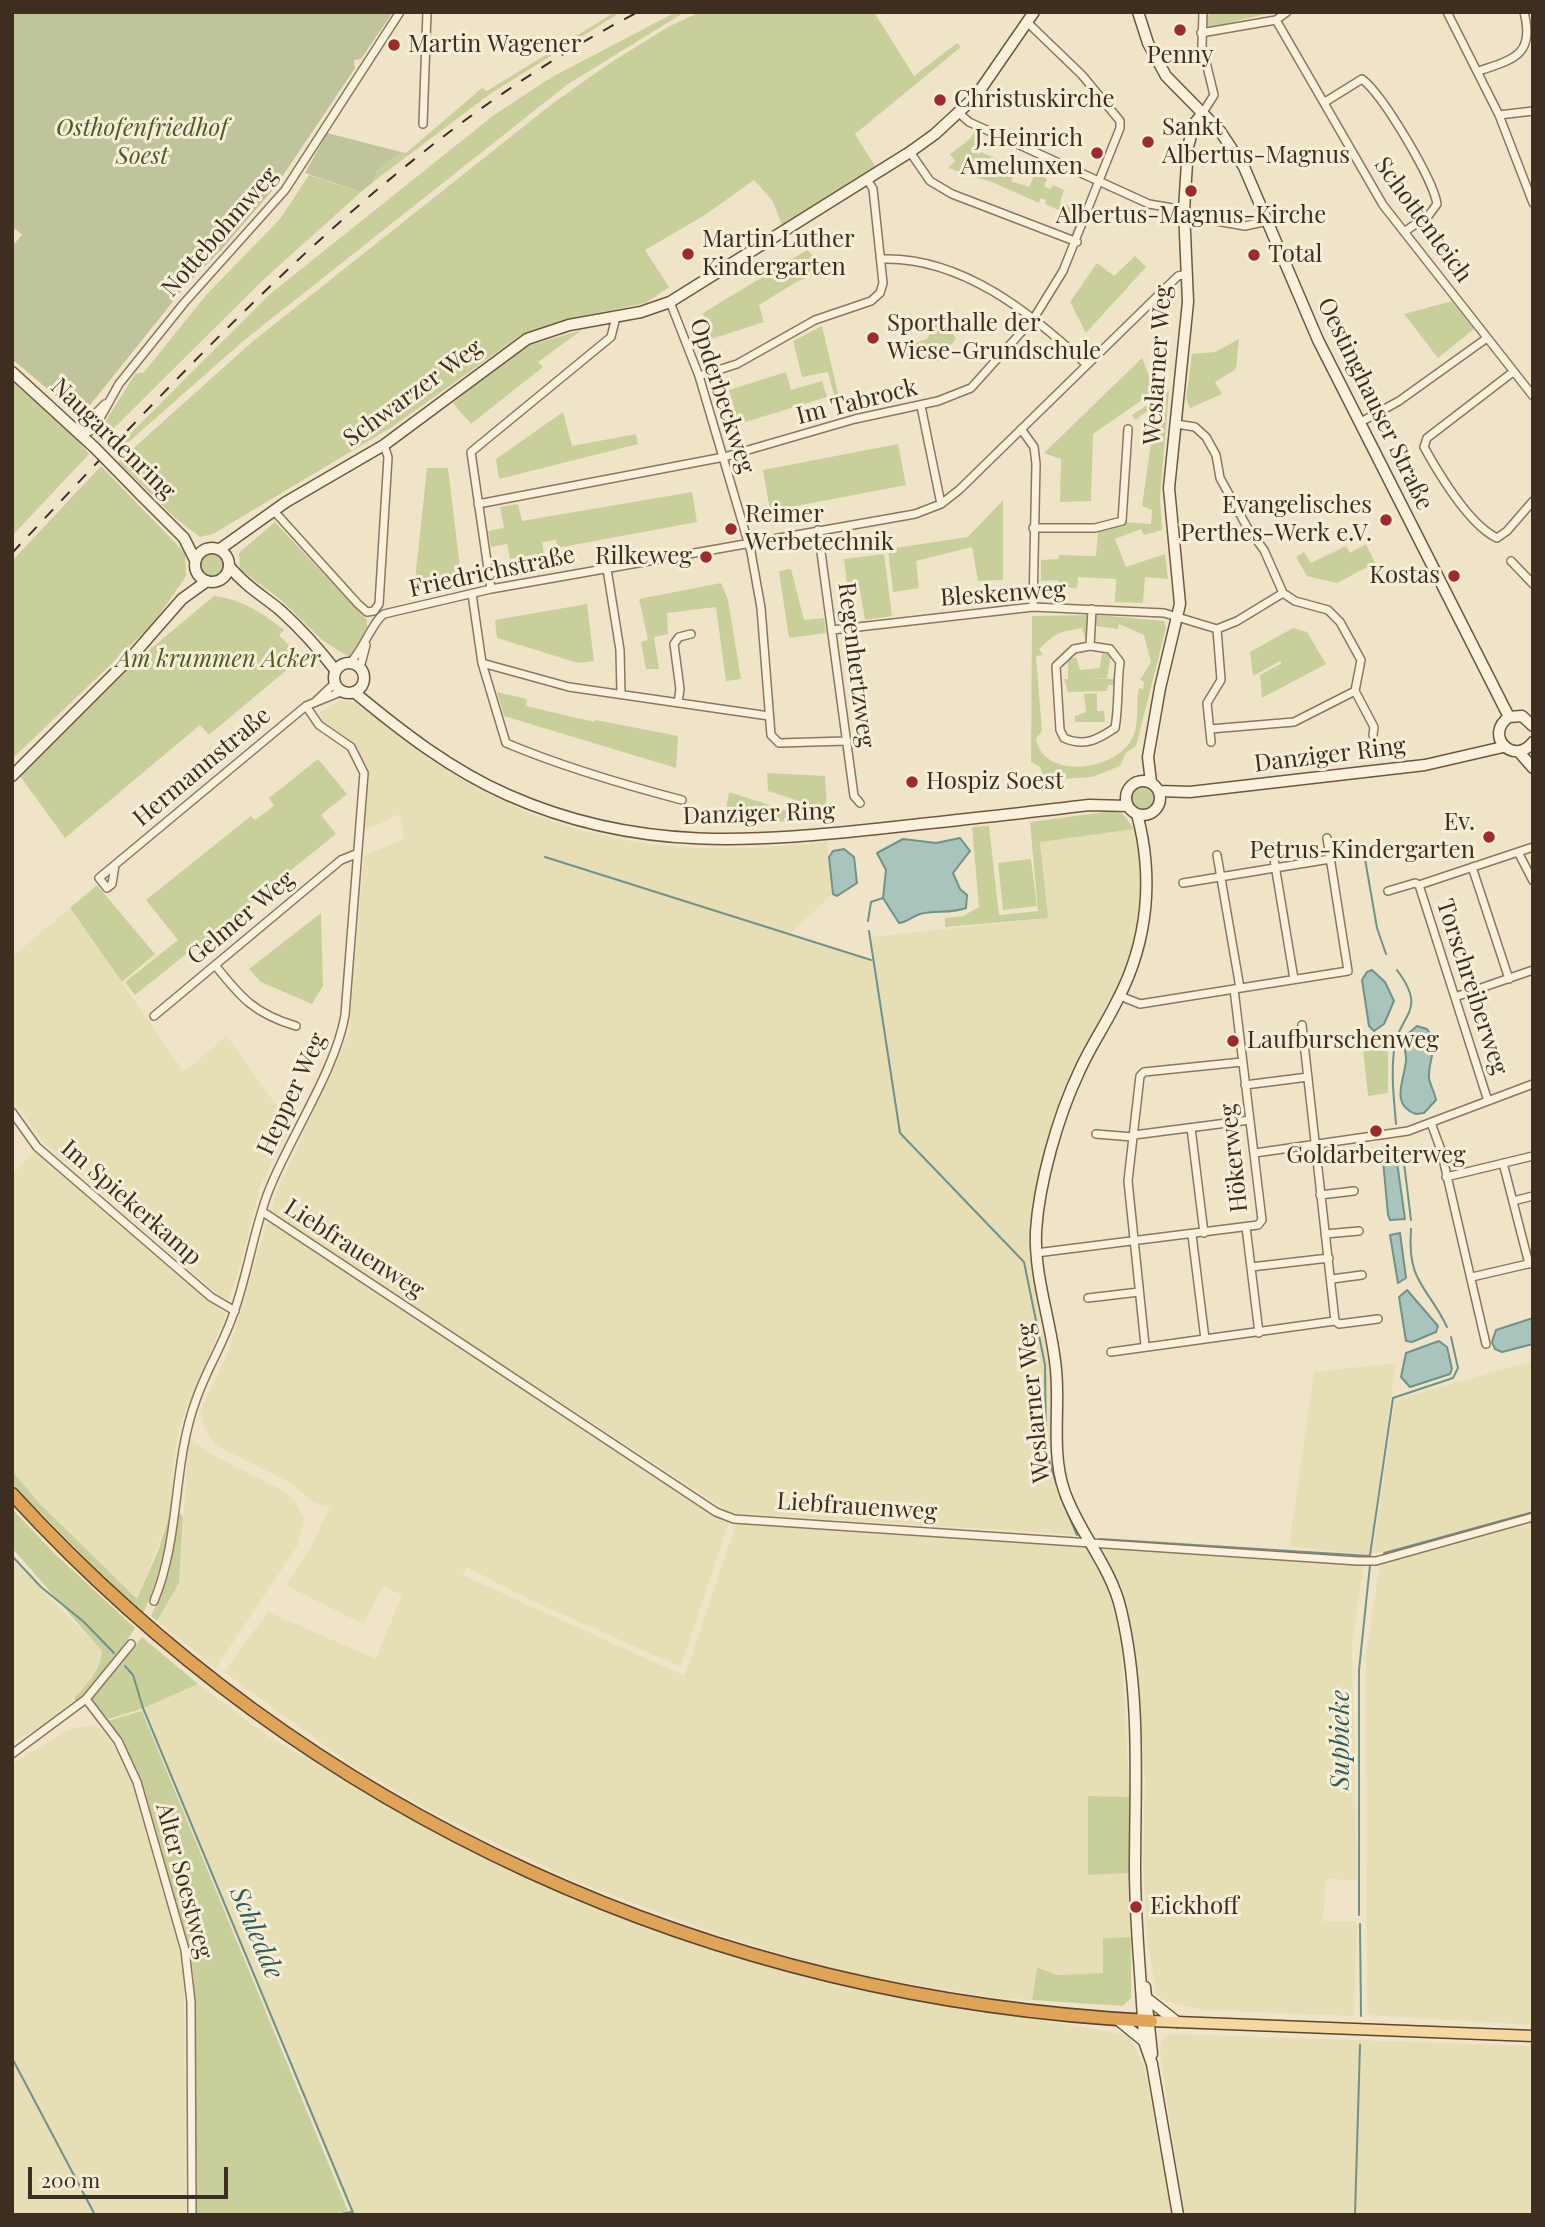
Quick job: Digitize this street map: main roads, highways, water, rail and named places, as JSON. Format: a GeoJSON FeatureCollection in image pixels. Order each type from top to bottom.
{"type":"FeatureCollection","features":[{"type":"Feature","properties":{"kind":"highway"},"geometry":{"type":"LineString","coordinates":[[12,1494],[102,1586],[241,1702],[347,1775],[497,1858],[659,1926],[725,1948],[816,1973],[965,2001],[1147,2021]]}},
{"type":"Feature","properties":{"kind":"main road","name":"Schwarzer Weg"},"geometry":{"type":"LineString","coordinates":[[220,549],[384,444],[527,339],[569,325],[616,317],[670,302],[910,152],[959,113],[998,68],[1034,12]]}},
{"type":"Feature","properties":{"kind":"main road","name":"Oestinghauser Straße"},"geometry":{"type":"LineString","coordinates":[[1138,12],[1148,43],[1166,76],[1237,153],[1318,340],[1508,717]]}},
{"type":"Feature","properties":{"kind":"main road","name":"Weslarner Weg"},"geometry":{"type":"LineString","coordinates":[[1137,782],[1148,757],[1177,620],[1180,592],[1169,488],[1188,302],[1186,274],[1190,134],[1202,114]]}},
{"type":"Feature","properties":{"kind":"main road","name":"Naugardenring"},"geometry":{"type":"LineString","coordinates":[[12,372],[94,448],[184,538],[204,549]]}},
{"type":"Feature","properties":{"kind":"main road","name":"Schwarzer Weg"},"geometry":{"type":"LineString","coordinates":[[230,563],[246,532]]}},
{"type":"Feature","properties":{"kind":"main road","name":"Naugardenring"},"geometry":{"type":"LineString","coordinates":[[184,538],[195,560]]}},
{"type":"Feature","properties":{"kind":"main road"},"geometry":{"type":"LineString","coordinates":[[12,776],[134,653],[182,599],[197,573],[195,560],[204,549],[220,549],[230,563],[221,580],[207,581],[182,599]]}},
{"type":"Feature","properties":{"kind":"main road","name":"Danziger Ring"},"geometry":{"type":"LineString","coordinates":[[230,563],[246,586],[283,613],[378,709],[430,751],[507,795],[590,824],[635,834],[691,840],[754,840],[1089,805],[1128,806]]}},
{"type":"Feature","properties":{"kind":"main road"},"geometry":{"type":"LineString","coordinates":[[197,573],[207,581]]}},
{"type":"Feature","properties":{"kind":"main road","name":"Danziger Ring"},"geometry":{"type":"LineString","coordinates":[[221,580],[246,586]]}},
{"type":"Feature","properties":{"kind":"main road"},"geometry":{"type":"LineString","coordinates":[[1527,747],[1501,741],[1500,725],[1508,717],[1515,715],[1531,721]]}},
{"type":"Feature","properties":{"kind":"main road","name":"Danziger Ring"},"geometry":{"type":"LineString","coordinates":[[1160,797],[1425,765],[1473,754],[1501,741]]}},
{"type":"Feature","properties":{"kind":"main road"},"geometry":{"type":"LineString","coordinates":[[1527,747],[1533,759]]}},
{"type":"Feature","properties":{"kind":"main road"},"geometry":{"type":"LineString","coordinates":[[1527,747],[1533,768]]}},
{"type":"Feature","properties":{"kind":"main road","name":"Weslarner Weg"},"geometry":{"type":"LineString","coordinates":[[1148,757],[1151,782]]}},
{"type":"Feature","properties":{"kind":"main road"},"geometry":{"type":"LineString","coordinates":[[1137,782],[1151,782],[1160,797],[1143,814],[1128,806],[1127,793],[1137,782]]}},
{"type":"Feature","properties":{"kind":"main road","name":"Danziger Ring"},"geometry":{"type":"LineString","coordinates":[[1089,805],[1127,793]]}},
{"type":"Feature","properties":{"kind":"main road","name":"Weslarner Weg"},"geometry":{"type":"LineString","coordinates":[[1143,814],[1146,908],[1136,953],[1120,996],[1071,1091],[1044,1183],[1037,1253],[1056,1369],[1060,1474],[1076,1519],[1113,1584],[1126,1637],[1136,1735],[1135,1872],[1141,1970],[1152,2064],[1178,2215]]}},
{"type":"Feature","properties":{"kind":"main road","name":"Weslarner Weg"},"geometry":{"type":"LineString","coordinates":[[1141,1970],[1149,1999],[1144,2041],[1152,2064]]}},
{"type":"Feature","properties":{"kind":"main road"},"geometry":{"type":"LineString","coordinates":[[1149,1999],[1177,2022]]}},
{"type":"Feature","properties":{"kind":"main road"},"geometry":{"type":"LineString","coordinates":[[1117,2019],[1144,2041]]}},
{"type":"Feature","properties":{"kind":"main road"},"geometry":{"type":"LineString","coordinates":[[1147,2021],[1533,2036]]}},
{"type":"Feature","properties":{"kind":"water"},"geometry":{"type":"Polygon","coordinates":[[[960,838],[970,851],[953,873],[960,889],[967,895],[966,908],[920,914],[899,923],[883,898],[886,870],[877,853],[903,839],[936,843],[960,838]]]}},
{"type":"Feature","properties":{"kind":"water"},"geometry":{"type":"Polygon","coordinates":[[[844,849],[854,857],[857,883],[837,896],[833,894],[829,857],[833,851],[844,849]]]}},
{"type":"Feature","properties":{"kind":"water"},"geometry":{"type":"Polygon","coordinates":[[[1372,970],[1385,982],[1394,1001],[1384,1024],[1374,1031],[1369,1026],[1362,980],[1367,972],[1372,970]]]}},
{"type":"Feature","properties":{"kind":"water"},"geometry":{"type":"Polygon","coordinates":[[[1417,1026],[1427,1029],[1433,1042],[1429,1078],[1436,1100],[1424,1113],[1416,1114],[1403,1104],[1400,1091],[1406,1060],[1403,1038],[1417,1026]]]}},
{"type":"Feature","properties":{"kind":"water"},"geometry":{"type":"Polygon","coordinates":[[[1393,1148],[1396,1155],[1405,1219],[1390,1220],[1388,1215],[1382,1149],[1393,1148]]]}},
{"type":"Feature","properties":{"kind":"water"},"geometry":{"type":"Polygon","coordinates":[[[1400,1233],[1406,1278],[1398,1283],[1390,1235],[1400,1233]]]}},
{"type":"Feature","properties":{"kind":"water"},"geometry":{"type":"Polygon","coordinates":[[[1407,1290],[1438,1326],[1436,1332],[1412,1342],[1406,1341],[1399,1297],[1407,1290]]]}},
{"type":"Feature","properties":{"kind":"water"},"geometry":{"type":"Polygon","coordinates":[[[1533,1318],[1533,1344],[1502,1352],[1495,1349],[1492,1342],[1496,1330],[1533,1318]]]}},
{"type":"Feature","properties":{"kind":"water"},"geometry":{"type":"Polygon","coordinates":[[[1439,1341],[1447,1347],[1452,1369],[1450,1374],[1410,1387],[1401,1377],[1406,1353],[1439,1341]]]}},
{"type":"Feature","properties":{"kind":"waterway"},"geometry":{"type":"LineString","coordinates":[[545,857],[871,960]]}},
{"type":"Feature","properties":{"kind":"waterway","name":"Supbieke"},"geometry":{"type":"LineString","coordinates":[[1365,859],[1377,928],[1386,954]]}},
{"type":"Feature","properties":{"kind":"waterway"},"geometry":{"type":"LineString","coordinates":[[868,921],[871,902],[883,898]]}},
{"type":"Feature","properties":{"kind":"waterway"},"geometry":{"type":"LineString","coordinates":[[869,931],[900,1133],[1024,1262],[1045,1365],[1046,1451],[1057,1486]]}},
{"type":"Feature","properties":{"kind":"waterway","name":"Supbieke"},"geometry":{"type":"LineString","coordinates":[[1396,1124],[1394,1051],[1411,1005],[1411,995],[1397,970]]}},
{"type":"Feature","properties":{"kind":"waterway","name":"Supbieke"},"geometry":{"type":"LineString","coordinates":[[1403,1155],[1411,1220]]}},
{"type":"Feature","properties":{"kind":"waterway","name":"Supbieke"},"geometry":{"type":"LineString","coordinates":[[1411,1229],[1415,1273],[1447,1327]]}},
{"type":"Feature","properties":{"kind":"waterway","name":"Supbieke"},"geometry":{"type":"LineString","coordinates":[[1370,1555],[1393,1398],[1453,1378],[1458,1368],[1451,1337]]}},
{"type":"Feature","properties":{"kind":"waterway"},"geometry":{"type":"LineString","coordinates":[[1060,1495],[1077,1535]]}},
{"type":"Feature","properties":{"kind":"waterway"},"geometry":{"type":"LineString","coordinates":[[1384,1553],[1533,1512]]}},
{"type":"Feature","properties":{"kind":"waterway"},"geometry":{"type":"LineString","coordinates":[[1100,1539],[1370,1556]]}},
{"type":"Feature","properties":{"kind":"waterway","name":"Schledde"},"geometry":{"type":"LineString","coordinates":[[12,1556],[41,1587],[84,1622],[114,1653]]}},
{"type":"Feature","properties":{"kind":"waterway","name":"Supbieke"},"geometry":{"type":"LineString","coordinates":[[1359,1915],[1359,1670],[1370,1565]]}},
{"type":"Feature","properties":{"kind":"waterway","name":"Schledde"},"geometry":{"type":"LineString","coordinates":[[125,1666],[133,1675],[143,1708],[354,2215]]}},
{"type":"Feature","properties":{"kind":"waterway","name":"Supbieke"},"geometry":{"type":"LineString","coordinates":[[1360,1924],[1361,2016]]}},
{"type":"Feature","properties":{"kind":"waterway"},"geometry":{"type":"LineString","coordinates":[[1355,2215],[1360,2045]]}},
{"type":"Feature","properties":{"kind":"waterway"},"geometry":{"type":"LineString","coordinates":[[12,2058],[95,2215]]}},
{"type":"Feature","properties":{"kind":"waterway"},"geometry":{"type":"LineString","coordinates":[[335,2215],[351,2212]]}},
{"type":"Feature","properties":{"kind":"railway"},"geometry":{"type":"LineString","coordinates":[[12,553],[228,328],[303,256],[381,187],[462,122],[548,64],[638,12]]}},
{"type":"Feature","properties":{"kind":"place","name":"Penny"},"geometry":{"type":"Point","coordinates":[1180,30]}},
{"type":"Feature","properties":{"kind":"place","name":"Martin Wagener"},"geometry":{"type":"Point","coordinates":[394,45]}},
{"type":"Feature","properties":{"kind":"place","name":"Christuskirche"},"geometry":{"type":"Point","coordinates":[940,100]}},
{"type":"Feature","properties":{"kind":"place","name":"Sankt Albertus-Magnus"},"geometry":{"type":"Point","coordinates":[1148,142]}},
{"type":"Feature","properties":{"kind":"place","name":"J.Heinrich Amelunxen"},"geometry":{"type":"Point","coordinates":[1097,153]}},
{"type":"Feature","properties":{"kind":"place","name":"Albertus-Magnus-Kirche"},"geometry":{"type":"Point","coordinates":[1191,191]}},
{"type":"Feature","properties":{"kind":"place","name":"Martin Luther Kindergarten"},"geometry":{"type":"Point","coordinates":[688,254]}},
{"type":"Feature","properties":{"kind":"place","name":"Total"},"geometry":{"type":"Point","coordinates":[1254,255]}},
{"type":"Feature","properties":{"kind":"place","name":"Sporthalle der Wiese-Grundschule"},"geometry":{"type":"Point","coordinates":[873,338]}},
{"type":"Feature","properties":{"kind":"place","name":"Evangelisches Perthes-Werk e.V."},"geometry":{"type":"Point","coordinates":[1386,520]}},
{"type":"Feature","properties":{"kind":"place","name":"Reimer Werbetechnik"},"geometry":{"type":"Point","coordinates":[731,529]}},
{"type":"Feature","properties":{"kind":"place","name":"Rilkeweg"},"geometry":{"type":"Point","coordinates":[706,557]}},
{"type":"Feature","properties":{"kind":"place","name":"Kostas"},"geometry":{"type":"Point","coordinates":[1454,576]}},
{"type":"Feature","properties":{"kind":"place","name":"Hospiz Soest"},"geometry":{"type":"Point","coordinates":[912,782]}},
{"type":"Feature","properties":{"kind":"place","name":"Ev. Petrus-Kindergarten"},"geometry":{"type":"Point","coordinates":[1489,837]}},
{"type":"Feature","properties":{"kind":"place","name":"Laufburschenweg"},"geometry":{"type":"Point","coordinates":[1233,1041]}},
{"type":"Feature","properties":{"kind":"place","name":"Goldarbeiterweg"},"geometry":{"type":"Point","coordinates":[1376,1131]}},
{"type":"Feature","properties":{"kind":"place","name":"Eickhoff"},"geometry":{"type":"Point","coordinates":[1136,1907]}},
{"type":"Feature","properties":{"kind":"park label","name":"Osthofenfriedhof Soest"},"geometry":{"type":"Point","coordinates":[142,143]}},
{"type":"Feature","properties":{"kind":"park label","name":"Am krummen Acker"},"geometry":{"type":"Point","coordinates":[218,660]}}]}
